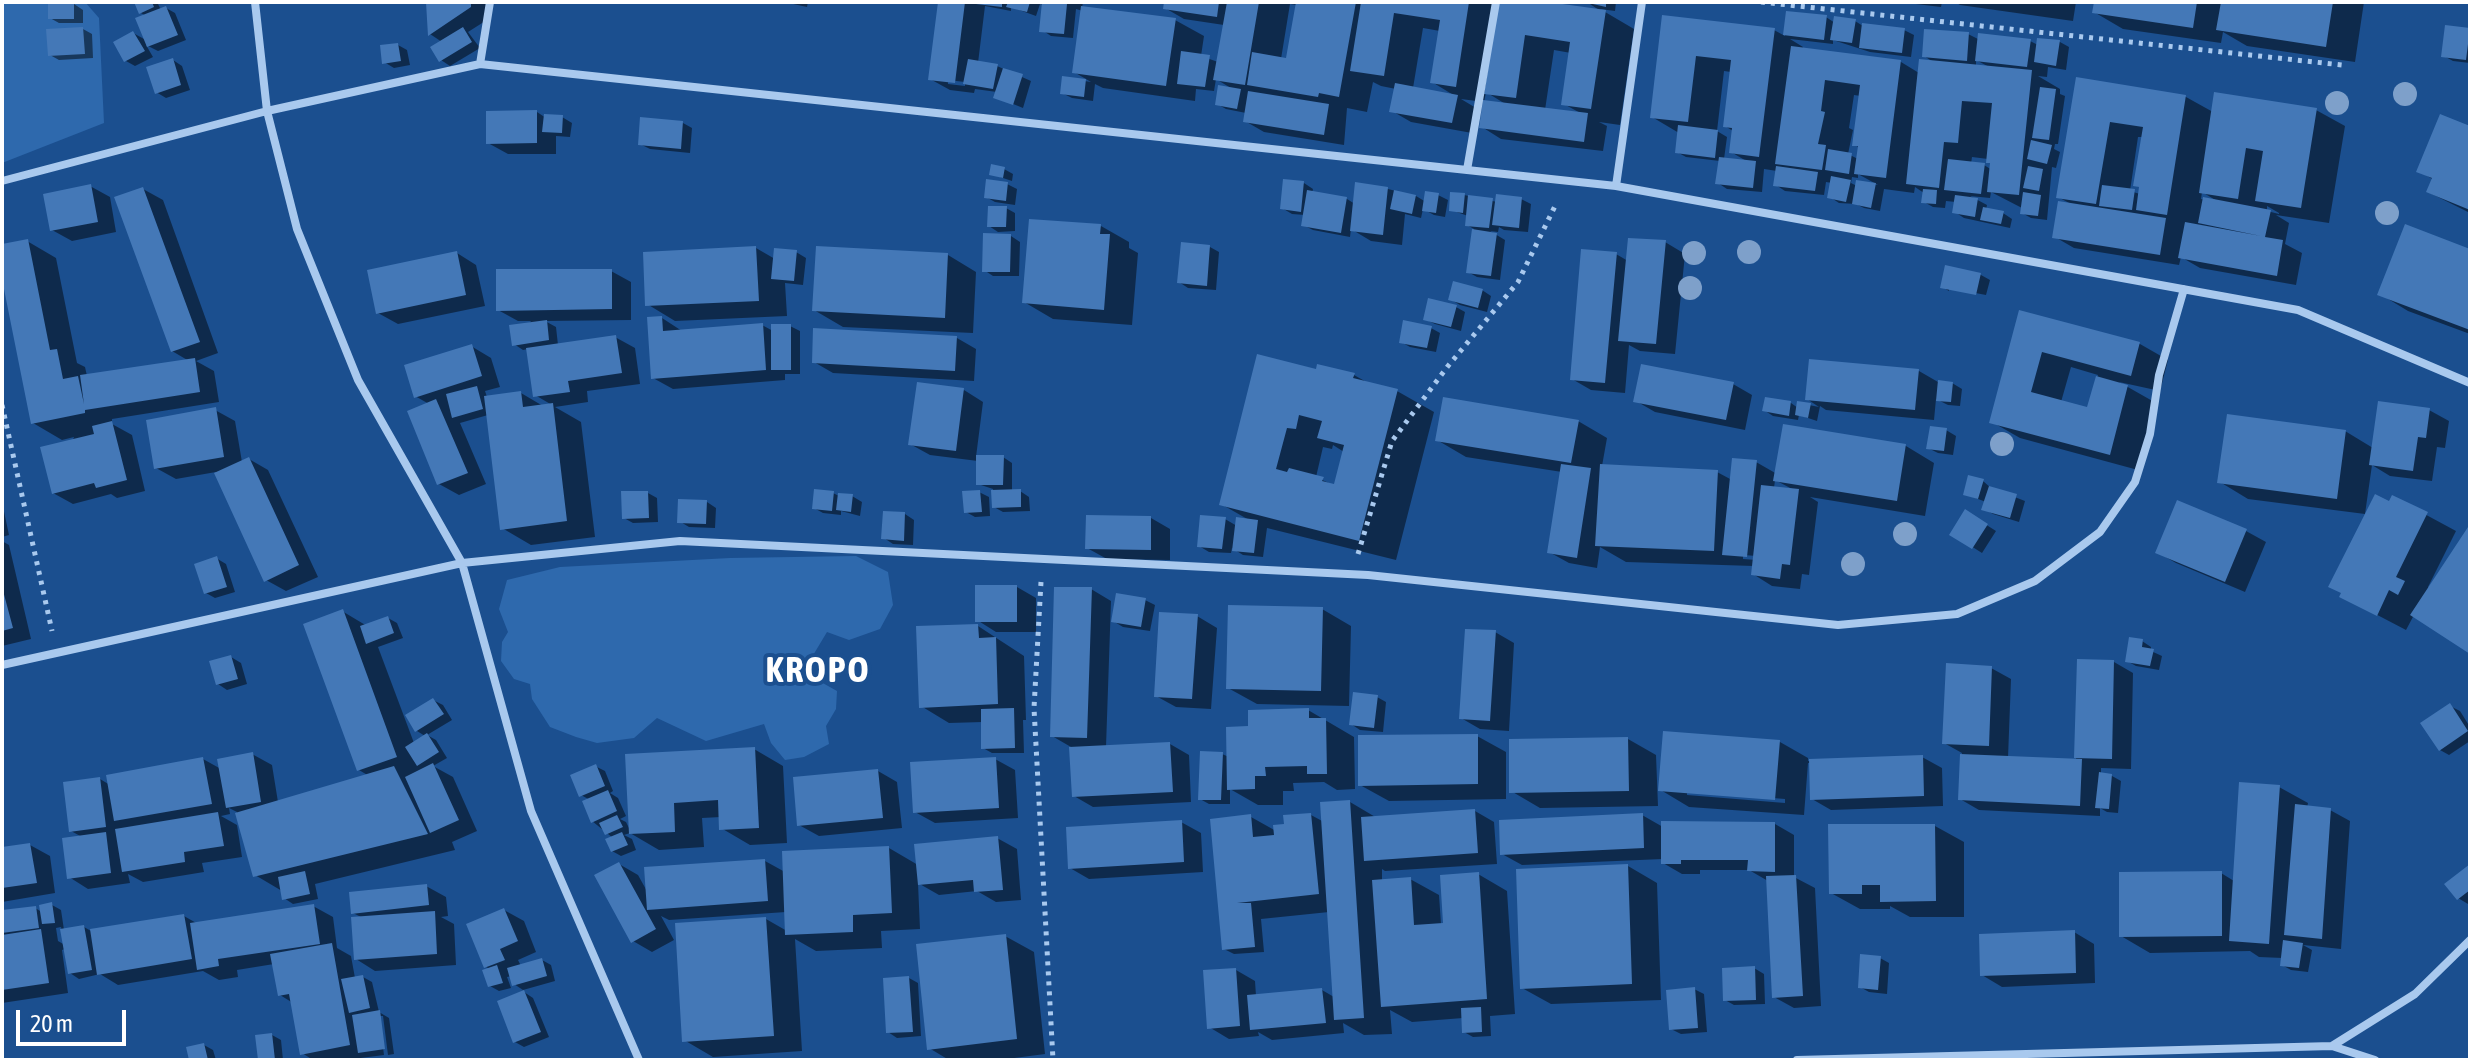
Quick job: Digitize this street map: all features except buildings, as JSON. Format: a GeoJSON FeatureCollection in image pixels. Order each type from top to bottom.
{"type":"FeatureCollection","features":[{"type":"Feature","properties":{"kind":"street"},"geometry":{"type":"LineString","coordinates":[[255,2],[267,111],[297,229],[358,380],[462,563],[531,811],[639,1060]]}},
{"type":"Feature","properties":{"kind":"street"},"geometry":{"type":"LineString","coordinates":[[480,64],[490,2]]}},
{"type":"Feature","properties":{"kind":"street"},"geometry":{"type":"LineString","coordinates":[[1467,170],[1496,2]]}},
{"type":"Feature","properties":{"kind":"street"},"geometry":{"type":"LineString","coordinates":[[1616,186],[1642,2]]}},
{"type":"Feature","properties":{"kind":"street"},"geometry":{"type":"LineString","coordinates":[[2,181],[267,111],[480,64],[1616,186],[2298,310],[2470,383]]}},
{"type":"Feature","properties":{"kind":"street"},"geometry":{"type":"LineString","coordinates":[[2,665],[462,563],[680,541],[1352,575],[1838,625],[1957,614],[2035,581],[2100,532],[2135,482],[2150,434],[2159,375],[2184,289]]}},
{"type":"Feature","properties":{"kind":"street"},"geometry":{"type":"LineString","coordinates":[[2332,1046],[2415,994],[2470,940]]}},
{"type":"Feature","properties":{"kind":"street"},"geometry":{"type":"LineString","coordinates":[[1797,1060],[2332,1046],[2375,1060]]}},
{"type":"Feature","properties":{"kind":"path"},"geometry":{"type":"LineString","coordinates":[[1761,2],[2342,65]]}},
{"type":"Feature","properties":{"kind":"path"},"geometry":{"type":"LineString","coordinates":[[1352,575],[1392,441],[1448,366],[1518,282],[1567,180]]}},
{"type":"Feature","properties":{"kind":"path"},"geometry":{"type":"LineString","coordinates":[[2,405],[57,651]]}},
{"type":"Feature","properties":{"kind":"path"},"geometry":{"type":"LineString","coordinates":[[1042,560],[1034,708],[1053,1060]]}},
{"type":"Feature","properties":{"kind":"shaded area"},"geometry":{"type":"Polygon","coordinates":[[[2,2],[85,2],[99,18],[104,123],[2,163],[2,2]]]}},
{"type":"Feature","properties":{"kind":"shaded area"},"geometry":{"type":"Polygon","coordinates":[[[856,556],[888,572],[893,605],[880,629],[849,640],[827,632],[803,672],[837,691],[836,709],[826,726],[829,744],[804,757],[785,760],[771,743],[764,724],[706,741],[657,718],[634,738],[597,743],[576,737],[550,727],[532,699],[530,684],[514,679],[501,661],[502,642],[508,632],[499,609],[507,580],[560,567],[730,558],[856,556]]]}},
{"type":"Feature","properties":{"kind":"district","name":"KROPO"},"geometry":{"type":"Point","coordinates":[818,671]}}]}
